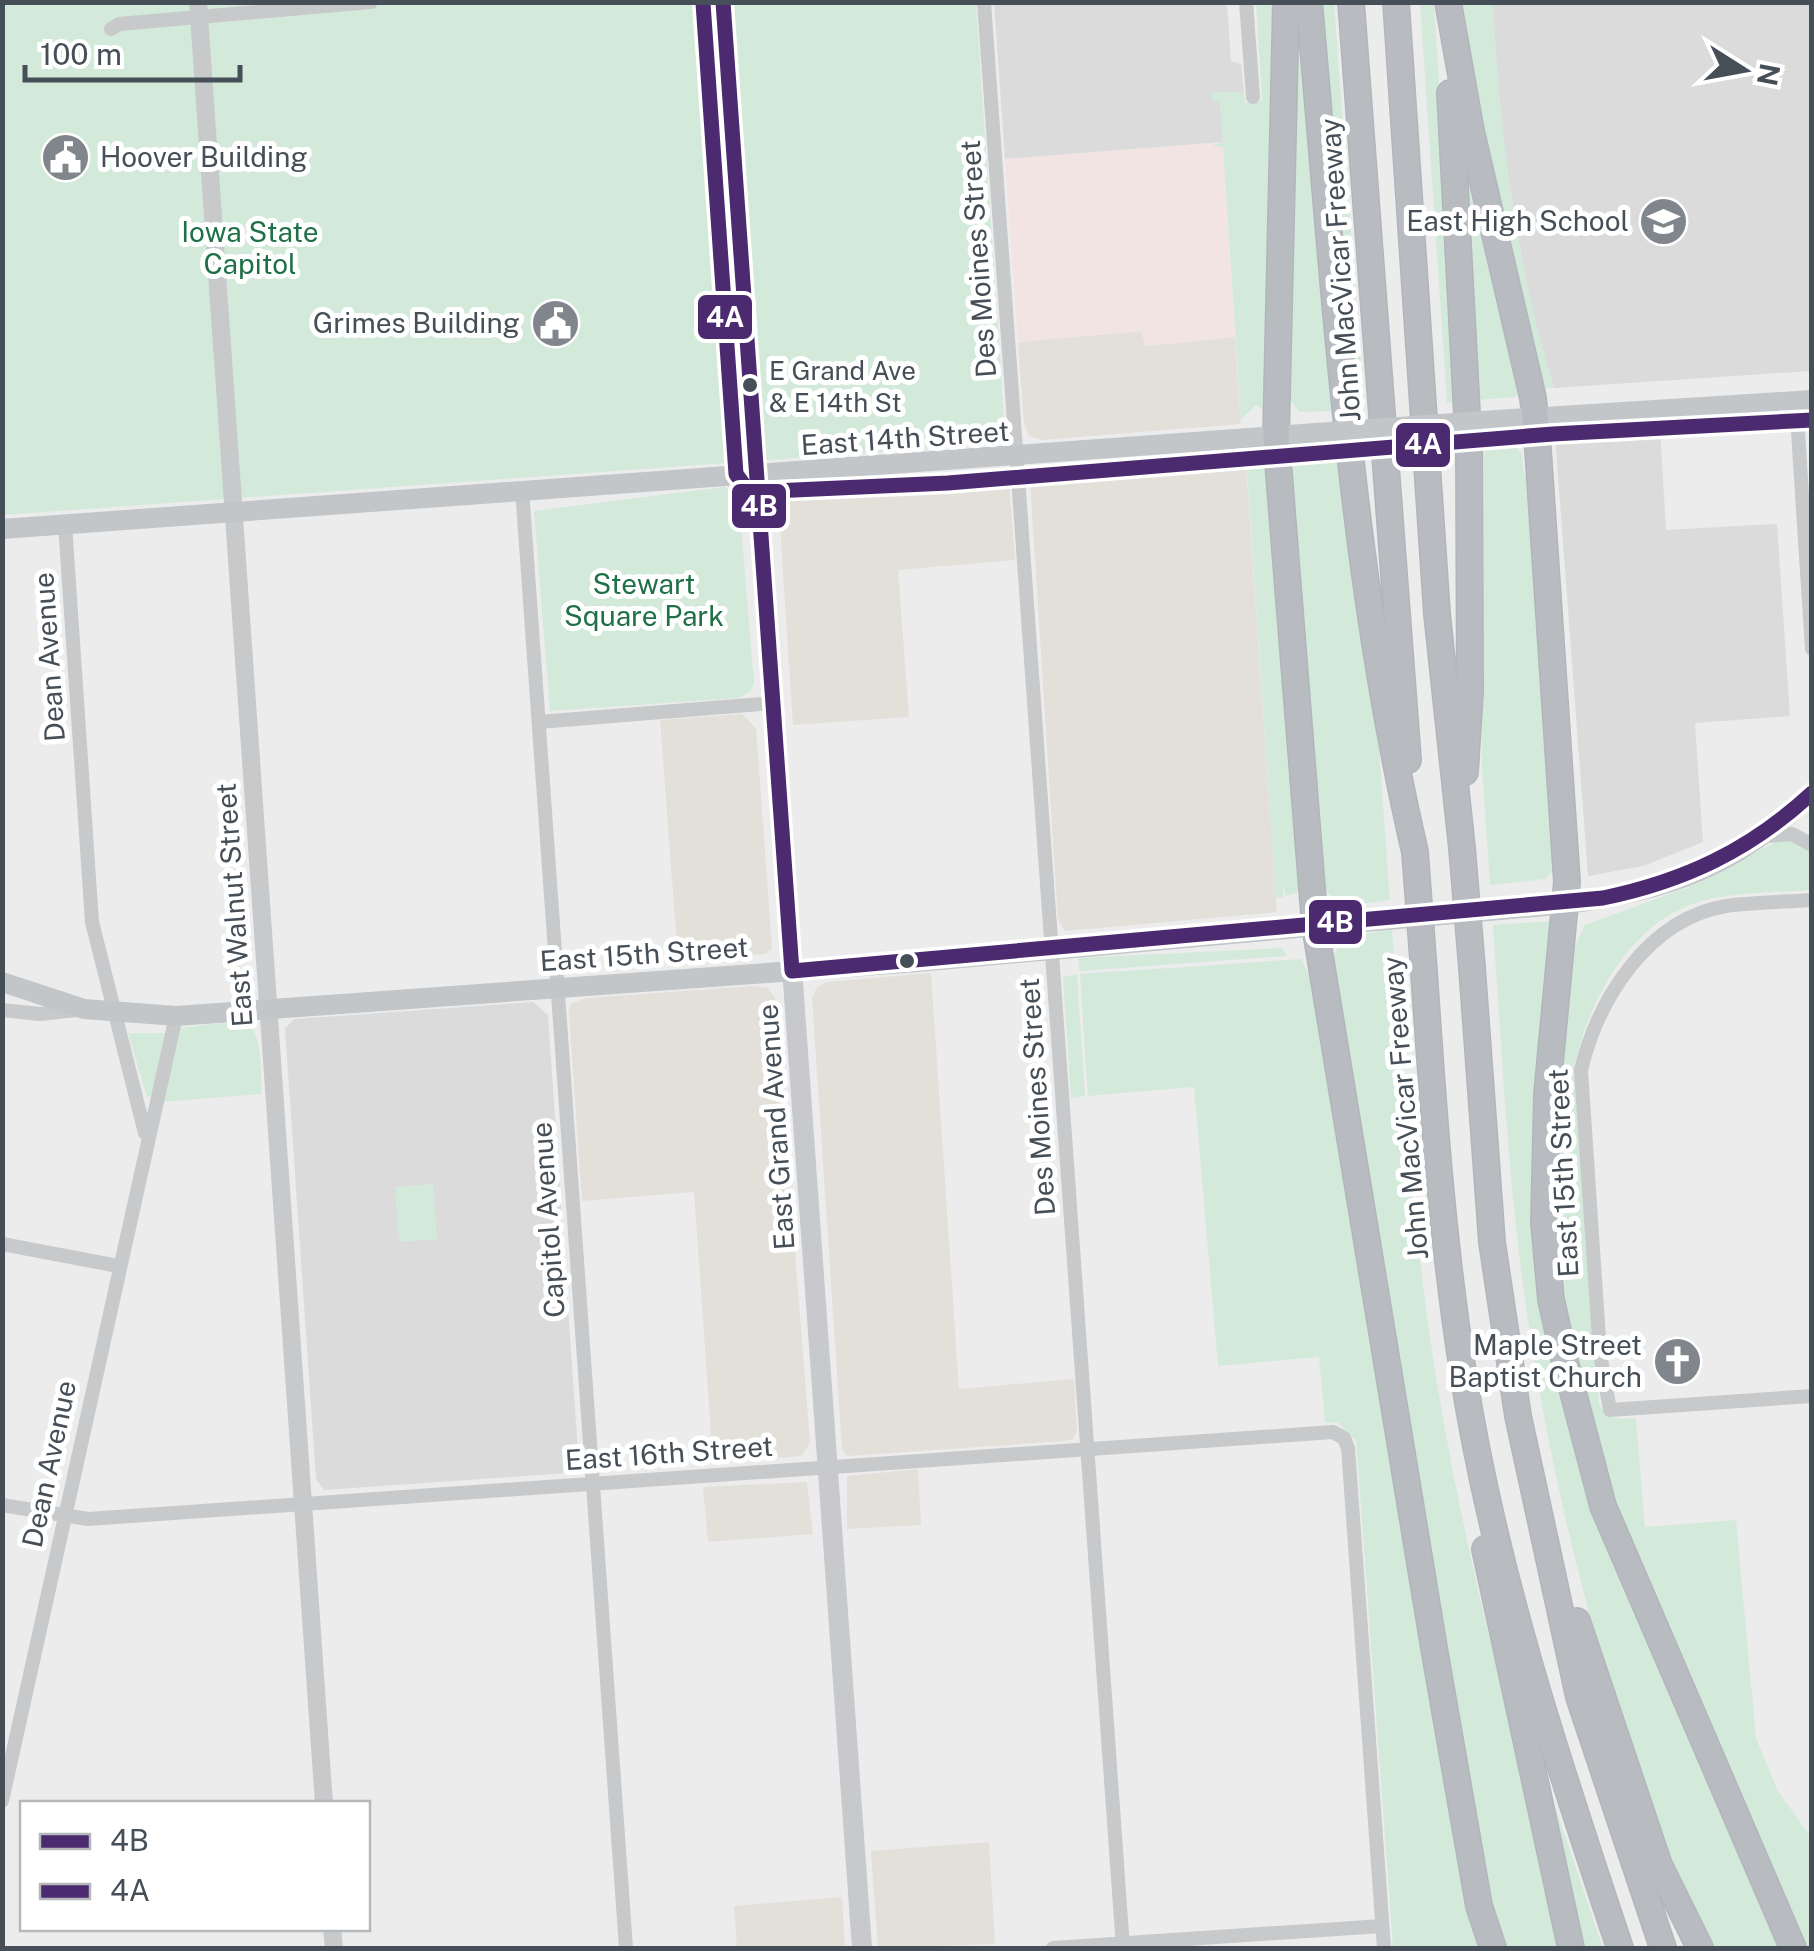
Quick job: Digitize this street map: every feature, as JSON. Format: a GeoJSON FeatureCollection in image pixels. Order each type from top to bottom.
{"type":"FeatureCollection","features":[{"type":"Feature","properties":{"kind":"highway"},"geometry":{"type":"LineString","coordinates":[[1286,2],[1276,436],[1315,926],[1434,1648],[1479,1906],[1493,1948]]}},
{"type":"Feature","properties":{"kind":"highway"},"geometry":{"type":"LineString","coordinates":[[1309,2],[1334,304],[1363,568],[1384,713],[1415,852]]}},
{"type":"Feature","properties":{"kind":"highway","name":"John MacVicar Freeway"},"geometry":{"type":"LineString","coordinates":[[1350,2],[1444,1238],[1481,1469],[1519,1625],[1620,1948]]}},
{"type":"Feature","properties":{"kind":"highway"},"geometry":{"type":"LineString","coordinates":[[1396,2],[1436,594],[1472,968],[1492,1242],[1528,1459],[1578,1697],[1663,1948]]}},
{"type":"Feature","properties":{"kind":"highway"},"geometry":{"type":"LineString","coordinates":[[1446,2],[1469,452],[1470,691],[1460,838]]}},
{"type":"Feature","properties":{"kind":"highway"},"geometry":{"type":"LineString","coordinates":[[1446,2],[1535,417],[1567,904],[1544,1154],[1551,1299],[1603,1506],[1793,1948]]}},
{"type":"Feature","properties":{"kind":"highway"},"geometry":{"type":"LineString","coordinates":[[1528,1459],[1590,1663],[1659,1865],[1700,1948]]}},
{"type":"Feature","properties":{"kind":"highway"},"geometry":{"type":"LineString","coordinates":[[1481,1469],[1485,1554],[1570,1948]]}},
{"type":"Feature","properties":{"kind":"main road","name":"East Grand Avenue"},"geometry":{"type":"LineString","coordinates":[[723,2],[862,1948]]}},
{"type":"Feature","properties":{"kind":"main road","name":"East 14th Street"},"geometry":{"type":"LineString","coordinates":[[2,529],[522,488],[1017,458],[1535,417],[1804,401]]}},
{"type":"Feature","properties":{"kind":"main road","name":"East 15th Street"},"geometry":{"type":"LineString","coordinates":[[2,982],[84,1009],[176,1016],[792,971],[1567,904],[1638,893],[1698,875],[1764,836],[1812,793]]}},
{"type":"Feature","properties":{"kind":"street"},"geometry":{"type":"LineString","coordinates":[[111,29],[198,10],[371,2]]}},
{"type":"Feature","properties":{"kind":"street","name":"Des Moines Street"},"geometry":{"type":"LineString","coordinates":[[984,2],[1123,1946]]}},
{"type":"Feature","properties":{"kind":"street"},"geometry":{"type":"LineString","coordinates":[[1246,2],[1253,97]]}},
{"type":"Feature","properties":{"kind":"street","name":"East Walnut Street"},"geometry":{"type":"LineString","coordinates":[[198,10],[324,1801]]}},
{"type":"Feature","properties":{"kind":"street"},"geometry":{"type":"LineString","coordinates":[[1804,401],[1812,650]]}},
{"type":"Feature","properties":{"kind":"street","name":"Capitol Avenue"},"geometry":{"type":"LineString","coordinates":[[522,488],[626,1948]]}},
{"type":"Feature","properties":{"kind":"street","name":"Dean Avenue"},"geometry":{"type":"LineString","coordinates":[[64,524],[92,922],[147,1138]]}},
{"type":"Feature","properties":{"kind":"street"},"geometry":{"type":"LineString","coordinates":[[538,722],[772,703]]}},
{"type":"Feature","properties":{"kind":"street"},"geometry":{"type":"LineString","coordinates":[[1764,836],[1792,834],[1812,845]]}},
{"type":"Feature","properties":{"kind":"street","name":"East 15th Street"},"geometry":{"type":"LineString","coordinates":[[1812,900],[1725,906],[1692,916],[1658,935],[1623,978],[1590,1032],[1581,1070],[1600,1354],[1610,1410],[1812,1396]]}},
{"type":"Feature","properties":{"kind":"street","name":"East 15th Street"},"geometry":{"type":"LineString","coordinates":[[2,1010],[40,1014],[84,1009]]}},
{"type":"Feature","properties":{"kind":"street","name":"Dean Avenue"},"geometry":{"type":"LineString","coordinates":[[2,1801],[6,1768],[176,1016]]}},
{"type":"Feature","properties":{"kind":"street"},"geometry":{"type":"LineString","coordinates":[[2,1244],[118,1266]]}},
{"type":"Feature","properties":{"kind":"street","name":"East 16th Street"},"geometry":{"type":"LineString","coordinates":[[2,1504],[88,1519],[1323,1431],[1339,1434],[1348,1448],[1382,1926]]}},
{"type":"Feature","properties":{"kind":"street"},"geometry":{"type":"LineString","coordinates":[[1053,1948],[1382,1926],[1384,1948]]}},
{"type":"Feature","properties":{"kind":"shaded area"},"geometry":{"type":"Polygon","coordinates":[[[994,3],[1227,3],[1231,61],[1241,64],[1244,93],[1211,92],[1220,101],[1223,142],[1005,159],[994,3]]]}},
{"type":"Feature","properties":{"kind":"shaded area","name":"East High School"},"geometry":{"type":"Polygon","coordinates":[[[1489,3],[1811,3],[1811,371],[1554,388],[1531,314],[1500,128],[1489,3]]]}},
{"type":"Feature","properties":{"kind":"shaded area"},"geometry":{"type":"Polygon","coordinates":[[[1212,143],[1223,147],[1235,337],[1145,346],[1141,331],[1018,342],[1005,159],[1212,143]]]}},
{"type":"Feature","properties":{"kind":"shaded area"},"geometry":{"type":"Polygon","coordinates":[[[1141,331],[1146,346],[1235,337],[1241,424],[1041,440],[1029,436],[1024,423],[1018,342],[1141,331]]]}},
{"type":"Feature","properties":{"kind":"shaded area"},"geometry":{"type":"Polygon","coordinates":[[[1660,427],[1666,530],[1777,524],[1790,716],[1695,723],[1703,842],[1643,866],[1588,876],[1555,436],[1660,427]]]}},
{"type":"Feature","properties":{"kind":"shaded area"},"geometry":{"type":"Polygon","coordinates":[[[1245,451],[1277,912],[1065,931],[1058,919],[1030,481],[1042,472],[1245,451]]]}},
{"type":"Feature","properties":{"kind":"shaded area"},"geometry":{"type":"Polygon","coordinates":[[[998,467],[1007,472],[1009,481],[1015,560],[898,570],[909,717],[793,725],[778,495],[785,490],[917,480],[998,467]]]}},
{"type":"Feature","properties":{"kind":"shaded area"},"geometry":{"type":"Polygon","coordinates":[[[742,714],[756,728],[772,949],[765,954],[678,960],[660,720],[742,714]]]}},
{"type":"Feature","properties":{"kind":"shaded area"},"geometry":{"type":"Polygon","coordinates":[[[931,973],[959,1389],[1074,1379],[1077,1431],[1073,1439],[1064,1441],[847,1456],[842,1449],[812,997],[817,987],[827,982],[931,973]]]}},
{"type":"Feature","properties":{"kind":"shaded area"},"geometry":{"type":"Polygon","coordinates":[[[768,988],[775,998],[810,1443],[801,1456],[713,1463],[694,1192],[582,1201],[569,1012],[571,1004],[585,998],[768,988]]]}},
{"type":"Feature","properties":{"kind":"shaded area"},"geometry":{"type":"Polygon","coordinates":[[[533,1002],[548,1015],[579,1467],[567,1473],[324,1490],[316,1479],[285,1028],[294,1019],[533,1002]]]}},
{"type":"Feature","properties":{"kind":"shaded area"},"geometry":{"type":"Polygon","coordinates":[[[918,1469],[921,1525],[847,1529],[847,1476],[918,1469]]]}},
{"type":"Feature","properties":{"kind":"shaded area"},"geometry":{"type":"Polygon","coordinates":[[[807,1482],[813,1534],[708,1542],[703,1487],[807,1482]]]}},
{"type":"Feature","properties":{"kind":"shaded area"},"geometry":{"type":"Polygon","coordinates":[[[989,1842],[995,1944],[878,1948],[871,1851],[989,1842]]]}},
{"type":"Feature","properties":{"kind":"shaded area"},"geometry":{"type":"Polygon","coordinates":[[[842,1897],[845,1948],[737,1948],[734,1906],[842,1897]]]}},
{"type":"Feature","properties":{"kind":"green space"},"geometry":{"type":"Polygon","coordinates":[[[1299,2],[1336,411],[1299,412],[1289,398],[1294,3],[1299,2]]]}},
{"type":"Feature","properties":{"kind":"green space","name":"Iowa State Capitol"},"geometry":{"type":"Polygon","coordinates":[[[2,3],[976,3],[1005,433],[990,444],[3,515],[2,3]]]}},
{"type":"Feature","properties":{"kind":"green space"},"geometry":{"type":"Polygon","coordinates":[[[1256,3],[1275,3],[1265,405],[1262,409],[1256,405],[1241,419],[1223,147],[1211,146],[1223,142],[1220,102],[1212,101],[1211,92],[1244,93],[1245,103],[1262,101],[1256,3]]]}},
{"type":"Feature","properties":{"kind":"green space"},"geometry":{"type":"Polygon","coordinates":[[[1319,3],[1334,3],[1364,409],[1355,410],[1319,3]]]}},
{"type":"Feature","properties":{"kind":"green space"},"geometry":{"type":"Polygon","coordinates":[[[1420,3],[1434,3],[1460,402],[1447,403],[1420,3]]]}},
{"type":"Feature","properties":{"kind":"green space"},"geometry":{"type":"Polygon","coordinates":[[[1462,3],[1493,3],[1500,101],[1519,245],[1554,388],[1543,388],[1479,120],[1462,3]]]}},
{"type":"Feature","properties":{"kind":"green space"},"geometry":{"type":"Polygon","coordinates":[[[1463,139],[1521,391],[1515,397],[1478,400],[1463,139]]]}},
{"type":"Feature","properties":{"kind":"green space"},"geometry":{"type":"Polygon","coordinates":[[[1510,440],[1522,454],[1524,475],[1530,476],[1555,868],[1546,879],[1490,885],[1482,768],[1479,442],[1510,440]]]}},
{"type":"Feature","properties":{"kind":"green space"},"geometry":{"type":"Polygon","coordinates":[[[1341,452],[1379,749],[1390,900],[1347,906],[1325,891],[1289,473],[1296,460],[1341,452]]]}},
{"type":"Feature","properties":{"kind":"green space"},"geometry":{"type":"Polygon","coordinates":[[[1268,456],[1302,891],[1286,896],[1283,884],[1283,897],[1276,898],[1246,458],[1268,456]]]}},
{"type":"Feature","properties":{"kind":"green space","name":"Stewart Square Park"},"geometry":{"type":"Polygon","coordinates":[[[724,487],[737,493],[739,501],[754,682],[751,691],[739,698],[550,711],[534,511],[724,487]]]}},
{"type":"Feature","properties":{"kind":"green space"},"geometry":{"type":"Polygon","coordinates":[[[1781,839],[1801,843],[1811,853],[1811,890],[1719,897],[1667,916],[1647,932],[1613,972],[1589,1020],[1574,1068],[1599,1404],[1614,1418],[1636,1418],[1645,1527],[1736,1520],[1756,1738],[1778,1791],[1811,1837],[1811,1948],[1805,1948],[1612,1496],[1571,1338],[1556,1221],[1558,1108],[1573,950],[1585,925],[1699,883],[1781,839]]]}},
{"type":"Feature","properties":{"kind":"green space"},"geometry":{"type":"Polygon","coordinates":[[[1552,921],[1537,1074],[1564,1395],[1786,1948],[1707,1948],[1636,1766],[1606,1672],[1557,1480],[1523,1285],[1509,1156],[1493,925],[1552,921]]]}},
{"type":"Feature","properties":{"kind":"green space"},"geometry":{"type":"Polygon","coordinates":[[[1392,929],[1417,1235],[1443,1418],[1485,1618],[1564,1948],[1503,1948],[1492,1904],[1329,961],[1345,938],[1392,929]]]}},
{"type":"Feature","properties":{"kind":"green space"},"geometry":{"type":"Polygon","coordinates":[[[1282,948],[1287,956],[1080,971],[1078,958],[1282,948]]]}},
{"type":"Feature","properties":{"kind":"green space"},"geometry":{"type":"Polygon","coordinates":[[[1301,959],[1313,984],[1483,1948],[1393,1948],[1356,1440],[1338,1423],[1325,1422],[1319,1357],[1218,1366],[1194,1087],[1088,1096],[1080,974],[1301,959]]]}},
{"type":"Feature","properties":{"kind":"green space"},"geometry":{"type":"Polygon","coordinates":[[[1077,974],[1085,1096],[1071,1098],[1063,977],[1077,974]]]}},
{"type":"Feature","properties":{"kind":"green space"},"geometry":{"type":"Polygon","coordinates":[[[240,1021],[254,1032],[257,1041],[262,1094],[160,1102],[180,1028],[240,1021]]]}},
{"type":"Feature","properties":{"kind":"green space"},"geometry":{"type":"Polygon","coordinates":[[[128,1033],[165,1033],[152,1095],[147,1097],[128,1033]]]}},
{"type":"Feature","properties":{"kind":"green space"},"geometry":{"type":"Polygon","coordinates":[[[433,1184],[437,1239],[399,1242],[395,1187],[433,1184]]]}},
{"type":"Feature","properties":{"kind":"green space"},"geometry":{"type":"Polygon","coordinates":[[[1554,1803],[1603,1948],[1583,1948],[1554,1803]]]}},
{"type":"Feature","properties":{"kind":"transit line","name":"4B"},"geometry":{"type":"LineString","coordinates":[[723,2],[792,971],[1603,898],[1662,882],[1715,860],[1765,831],[1812,793]]}},
{"type":"Feature","properties":{"kind":"transit line","name":"4A"},"geometry":{"type":"LineString","coordinates":[[703,3],[736,474],[749,492],[948,483],[1553,434],[1812,420]]}},
{"type":"Feature","properties":{"kind":"place","name":"Hoover Building"},"geometry":{"type":"Point","coordinates":[65,157]}},
{"type":"Feature","properties":{"kind":"place","name":"East High School"},"geometry":{"type":"Point","coordinates":[1664,221]}},
{"type":"Feature","properties":{"kind":"place","name":"Grimes Building"},"geometry":{"type":"Point","coordinates":[555,323]}},
{"type":"Feature","properties":{"kind":"place","name":"E Grand Ave & E 14th St"},"geometry":{"type":"Point","coordinates":[750,385]}},
{"type":"Feature","properties":{"kind":"place","name":"Maple Street Baptist Church"},"geometry":{"type":"Point","coordinates":[1677,1361]}}]}
